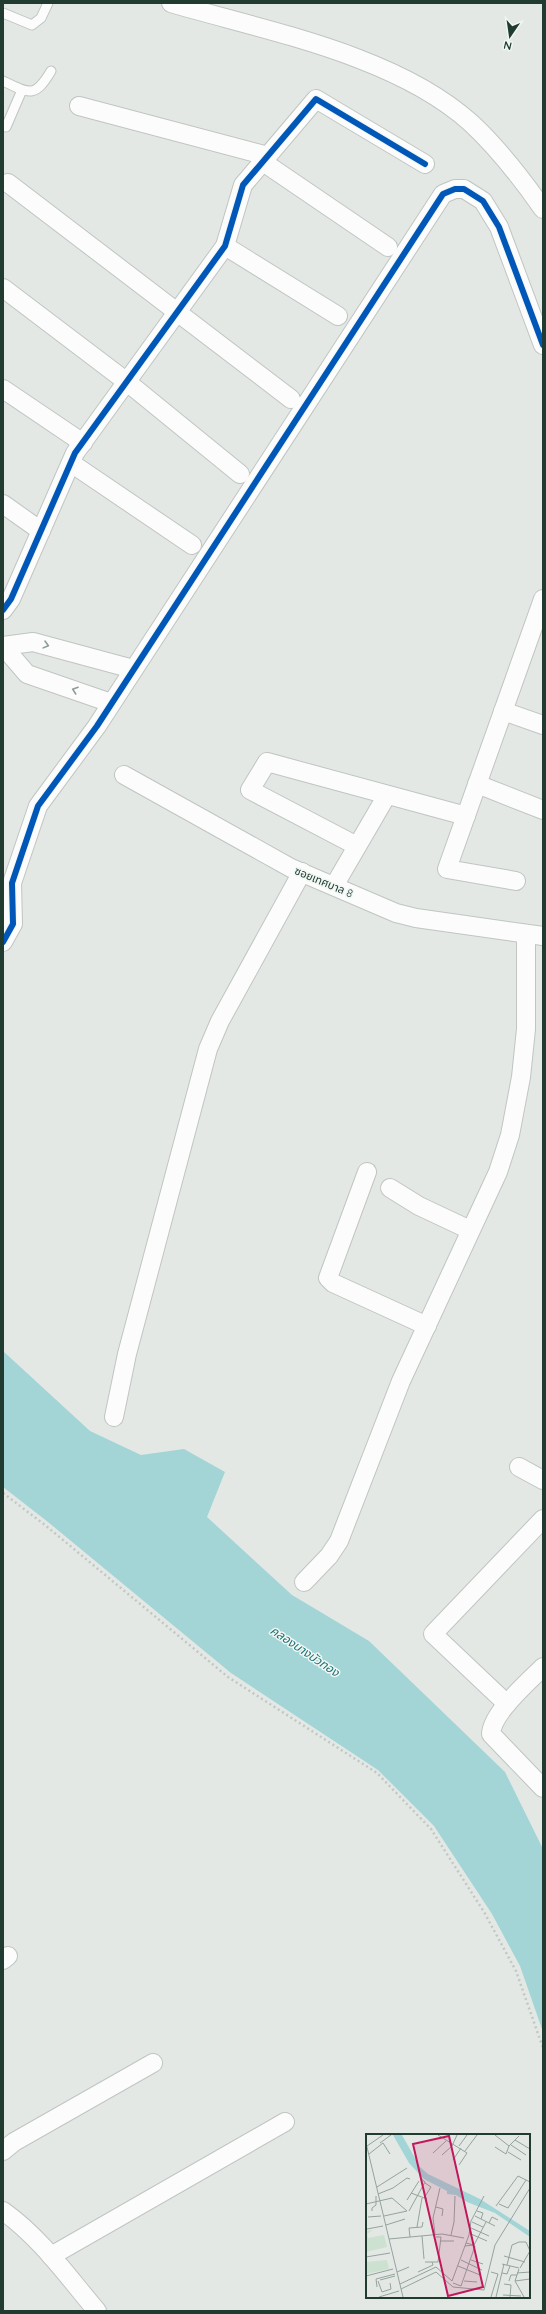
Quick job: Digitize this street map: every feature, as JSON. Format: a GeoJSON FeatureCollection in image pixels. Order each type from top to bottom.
{"type":"FeatureCollection","features":[{"type":"Feature","properties":{"kind":"street"},"geometry":{"type":"LineString","coordinates":[[171,3],[316,45],[399,75],[437,98],[471,123],[507,162],[543,209]]}},
{"type":"Feature","properties":{"kind":"street"},"geometry":{"type":"LineString","coordinates":[[6,601],[41,531],[71,463],[83,443],[225,246],[243,185],[316,99],[425,164]]}},
{"type":"Feature","properties":{"kind":"street"},"geometry":{"type":"LineString","coordinates":[[79,106],[265,159],[388,248]]}},
{"type":"Feature","properties":{"kind":"street"},"geometry":{"type":"LineString","coordinates":[[8,183],[178,311],[291,399]]}},
{"type":"Feature","properties":{"kind":"street"},"geometry":{"type":"LineString","coordinates":[[3,942],[13,924],[12,883],[38,806],[111,703],[443,194],[455,189],[464,189],[483,202],[499,227],[543,345]]}},
{"type":"Feature","properties":{"kind":"street"},"geometry":{"type":"LineString","coordinates":[[225,246],[338,316]]}},
{"type":"Feature","properties":{"kind":"street"},"geometry":{"type":"LineString","coordinates":[[3,288],[127,382],[240,474]]}},
{"type":"Feature","properties":{"kind":"street"},"geometry":{"type":"LineString","coordinates":[[3,389],[83,443]]}},
{"type":"Feature","properties":{"kind":"street"},"geometry":{"type":"LineString","coordinates":[[71,463],[192,545]]}},
{"type":"Feature","properties":{"kind":"street"},"geometry":{"type":"LineString","coordinates":[[3,504],[41,531]]}},
{"type":"Feature","properties":{"kind":"street"},"geometry":{"type":"LineString","coordinates":[[516,881],[447,869],[543,599]]}},
{"type":"Feature","properties":{"kind":"street"},"geometry":{"type":"LineString","coordinates":[[111,703],[26,674],[3,646],[33,642],[133,669]]}},
{"type":"Feature","properties":{"kind":"street"},"geometry":{"type":"LineString","coordinates":[[503,711],[543,725]]}},
{"type":"Feature","properties":{"kind":"street"},"geometry":{"type":"LineString","coordinates":[[357,846],[250,790],[268,762],[466,816]]}},
{"type":"Feature","properties":{"kind":"street","name":"ซอยเทศบาล 8"},"geometry":{"type":"LineString","coordinates":[[124,775],[302,872],[396,913],[535,935]]}},
{"type":"Feature","properties":{"kind":"street"},"geometry":{"type":"LineString","coordinates":[[477,784],[543,810]]}},
{"type":"Feature","properties":{"kind":"street"},"geometry":{"type":"LineString","coordinates":[[334,886],[387,795]]}},
{"type":"Feature","properties":{"kind":"street"},"geometry":{"type":"LineString","coordinates":[[114,1417],[127,1354],[208,1049],[220,1021],[302,872]]}},
{"type":"Feature","properties":{"kind":"street"},"geometry":{"type":"LineString","coordinates":[[304,1582],[329,1556],[339,1541],[401,1381],[498,1172],[510,1135],[521,1077],[535,935]]}},
{"type":"Feature","properties":{"kind":"street"},"geometry":{"type":"LineString","coordinates":[[367,1172],[328,1278],[333,1282],[427,1326]]}},
{"type":"Feature","properties":{"kind":"street"},"geometry":{"type":"LineString","coordinates":[[390,1188],[419,1206],[470,1230]]}},
{"type":"Feature","properties":{"kind":"street"},"geometry":{"type":"LineString","coordinates":[[520,1467],[543,1480]]}},
{"type":"Feature","properties":{"kind":"street"},"geometry":{"type":"LineString","coordinates":[[507,1704],[433,1634],[543,1519]]}},
{"type":"Feature","properties":{"kind":"street"},"geometry":{"type":"LineString","coordinates":[[543,1667],[507,1704],[491,1728],[491,1734],[543,1788]]}},
{"type":"Feature","properties":{"kind":"street"},"geometry":{"type":"LineString","coordinates":[[3,2151],[14,2142],[152,2063]]}},
{"type":"Feature","properties":{"kind":"street"},"geometry":{"type":"LineString","coordinates":[[51,2256],[286,2122]]}},
{"type":"Feature","properties":{"kind":"street"},"geometry":{"type":"LineString","coordinates":[[3,2212],[16,2221],[51,2256],[97,2311]]}},
{"type":"Feature","properties":{"kind":"lane"},"geometry":{"type":"LineString","coordinates":[[3,13],[32,25],[41,18],[48,3]]}},
{"type":"Feature","properties":{"kind":"lane"},"geometry":{"type":"LineString","coordinates":[[3,81],[22,90],[37,90],[42,86],[51,71]]}},
{"type":"Feature","properties":{"kind":"lane"},"geometry":{"type":"LineString","coordinates":[[6,127],[22,90]]}},
{"type":"Feature","properties":{"kind":"path"},"geometry":{"type":"LineString","coordinates":[[3,1493],[45,1525],[228,1677],[377,1773],[388,1784],[430,1829],[484,1912],[516,1971],[543,2048]]}},
{"type":"Feature","properties":{"kind":"water","name":"คลองบางบัวทอง"},"geometry":{"type":"Polygon","coordinates":[[[3,1351],[90,1431],[141,1455],[184,1449],[225,1472],[207,1517],[292,1595],[369,1641],[505,1772],[543,1849],[543,2032],[520,1966],[492,1914],[434,1826],[378,1770],[231,1673],[48,1522],[3,1487],[3,1351]]]}},
{"type":"Feature","properties":{"kind":"cycle path"},"geometry":{"type":"LineString","coordinates":[[3,610],[11,599],[75,453],[225,246],[243,185],[316,99],[425,164]]}},
{"type":"Feature","properties":{"kind":"cycle path"},"geometry":{"type":"LineString","coordinates":[[3,942],[13,924],[12,883],[38,806],[97,726],[443,194],[455,189],[464,189],[483,201],[499,227],[543,345]]}}]}
